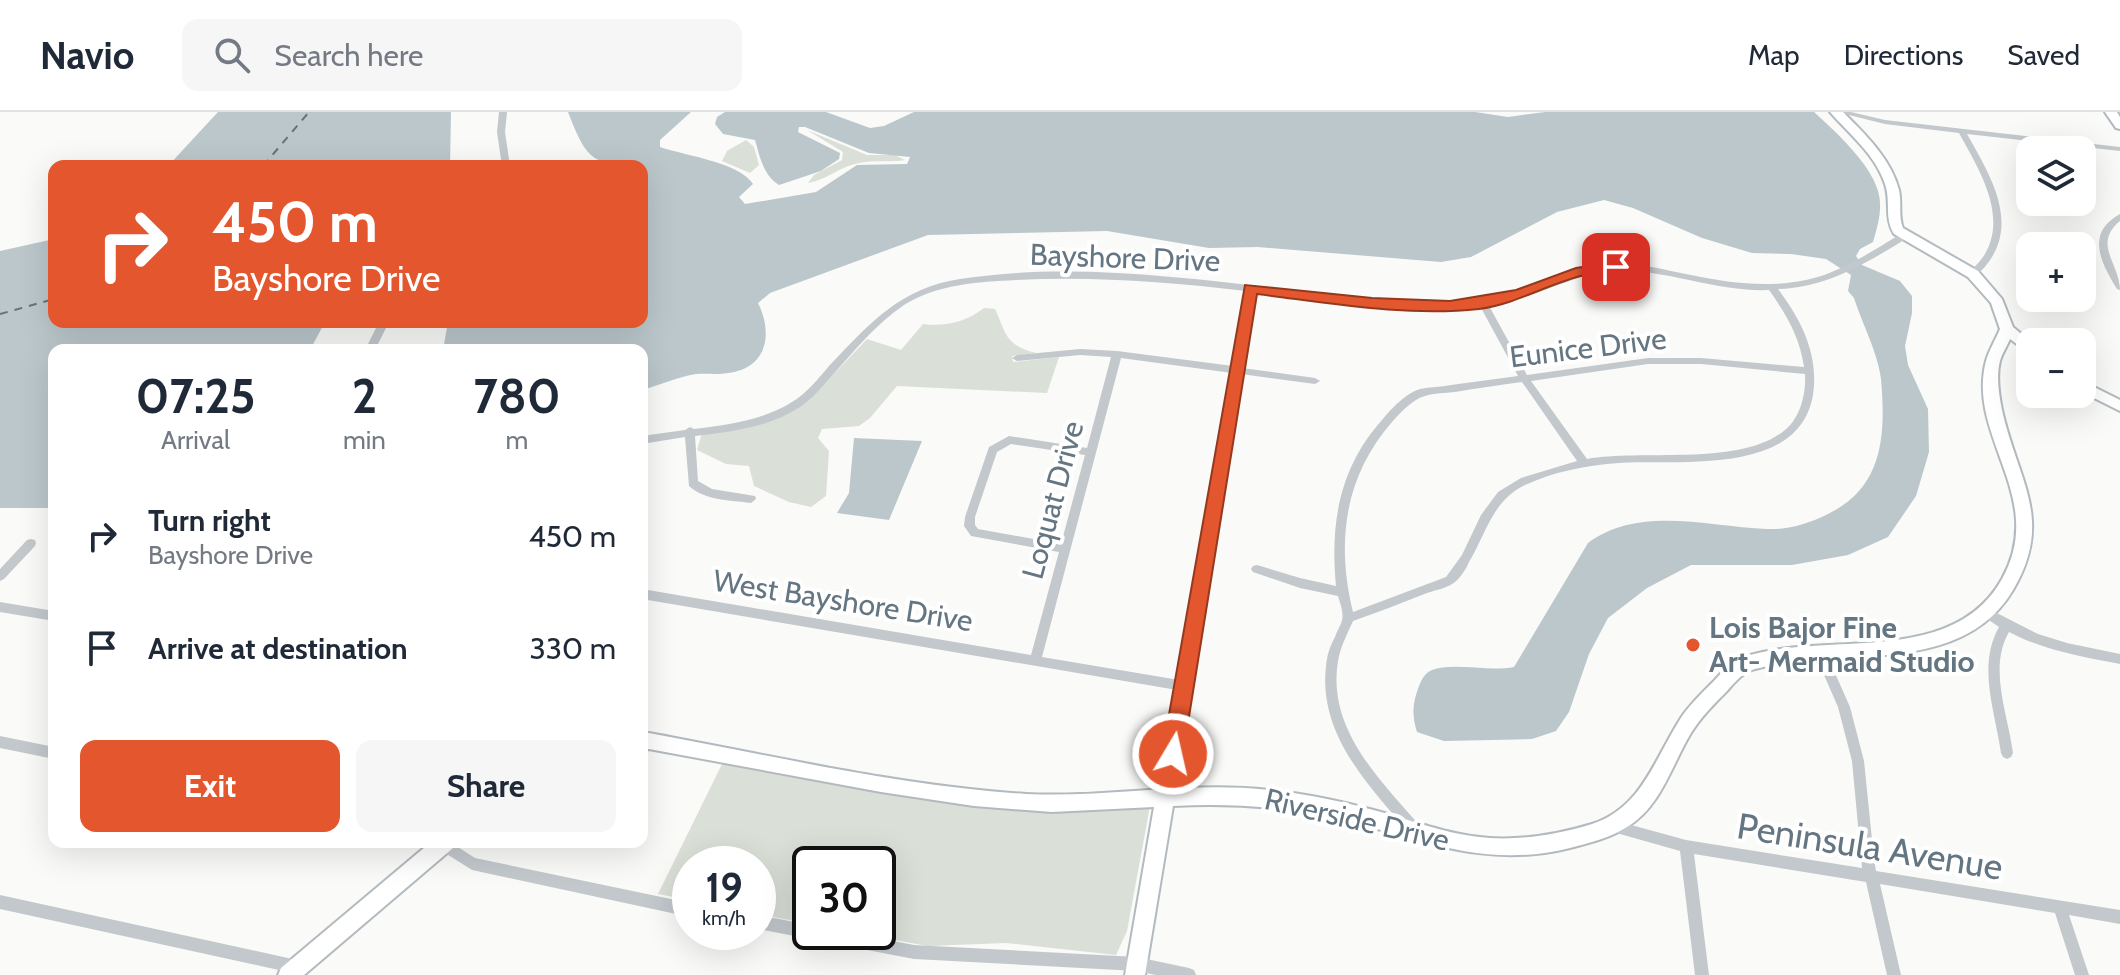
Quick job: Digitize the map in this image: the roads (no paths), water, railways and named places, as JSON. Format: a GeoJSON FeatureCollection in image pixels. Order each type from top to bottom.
{"type":"FeatureCollection","features":[{"type":"Feature","properties":{"kind":"street"},"geometry":{"type":"LineString","coordinates":[[503,112],[501,132],[505,160]]}},
{"type":"Feature","properties":{"kind":"street"},"geometry":{"type":"LineString","coordinates":[[1838,112],[1871,120],[2120,149]]}},
{"type":"Feature","properties":{"kind":"street"},"geometry":{"type":"LineString","coordinates":[[1838,112],[1886,175],[1895,198],[1893,224],[1904,236],[1973,274],[1997,302],[2007,329],[2016,337]]}},
{"type":"Feature","properties":{"kind":"street"},"geometry":{"type":"LineString","coordinates":[[2111,112],[2120,126]]}},
{"type":"Feature","properties":{"kind":"street"},"geometry":{"type":"LineString","coordinates":[[1851,127],[1871,120]]}},
{"type":"Feature","properties":{"kind":"street"},"geometry":{"type":"LineString","coordinates":[[1962,131],[1989,184],[1998,211],[1994,247],[1973,274]]}},
{"type":"Feature","properties":{"kind":"street"},"geometry":{"type":"LineString","coordinates":[[2120,217],[2109,225],[2101,241],[2105,260],[2120,287]]}},
{"type":"Feature","properties":{"kind":"street","name":"Bayshore Drive"},"geometry":{"type":"LineString","coordinates":[[648,439],[744,424],[795,405],[887,311],[910,295],[940,285],[1071,276],[1251,288],[1404,305],[1483,303],[1534,290],[1581,271],[1608,267],[1635,267],[1708,281],[1772,288],[1817,282],[1867,260],[1904,236]]}},
{"type":"Feature","properties":{"kind":"street"},"geometry":{"type":"LineString","coordinates":[[1136,970],[1251,288]]}},
{"type":"Feature","properties":{"kind":"street"},"geometry":{"type":"LineString","coordinates":[[1349,618],[1450,580],[1462,567],[1488,512],[1498,499],[1518,484],[1585,464],[1618,459],[1710,456],[1769,447],[1788,434],[1801,419],[1810,394],[1810,371],[1807,347],[1800,330],[1772,288]]}},
{"type":"Feature","properties":{"kind":"street"},"geometry":{"type":"LineString","coordinates":[[1483,303],[1526,381],[1585,464]]}},
{"type":"Feature","properties":{"kind":"street","name":"Riverside Drive"},"geometry":{"type":"LineString","coordinates":[[648,741],[907,788],[1020,802],[1096,804],[1233,795],[1289,801],[1468,845],[1502,848],[1542,844],[1613,826],[1633,810],[1662,775],[1683,729],[1709,697],[1743,664],[1819,650],[1905,646],[1956,631],[1987,613],[2018,568],[2024,555],[2027,533],[2021,489],[1998,429],[1990,398],[1992,361],[2007,329]]}},
{"type":"Feature","properties":{"kind":"street"},"geometry":{"type":"LineString","coordinates":[[1017,358],[1080,352],[1117,354],[1315,381]]}},
{"type":"Feature","properties":{"kind":"street","name":"Loquat Drive"},"geometry":{"type":"LineString","coordinates":[[1036,659],[1117,354]]}},
{"type":"Feature","properties":{"kind":"street","name":"Eunice Drive"},"geometry":{"type":"LineString","coordinates":[[1340,592],[1338,533],[1349,483],[1376,434],[1402,405],[1420,393],[1526,381],[1612,364],[1669,360],[1810,371]]}},
{"type":"Feature","properties":{"kind":"street"},"geometry":{"type":"LineString","coordinates":[[2096,393],[2120,406]]}},
{"type":"Feature","properties":{"kind":"street"},"geometry":{"type":"LineString","coordinates":[[690,431],[696,487],[705,492],[751,499]]}},
{"type":"Feature","properties":{"kind":"street"},"geometry":{"type":"LineString","coordinates":[[1066,549],[975,533],[969,526],[970,517],[993,450],[1000,444],[1009,440],[1091,452]]}},
{"type":"Feature","properties":{"kind":"street"},"geometry":{"type":"LineString","coordinates":[[0,576],[31,543]]}},
{"type":"Feature","properties":{"kind":"street"},"geometry":{"type":"LineString","coordinates":[[1257,569],[1340,592],[1349,618],[1332,666],[1339,724],[1349,747],[1417,831]]}},
{"type":"Feature","properties":{"kind":"street","name":"West Bayshore Drive"},"geometry":{"type":"LineString","coordinates":[[648,595],[1184,686]]}},
{"type":"Feature","properties":{"kind":"street"},"geometry":{"type":"LineString","coordinates":[[0,607],[48,615]]}},
{"type":"Feature","properties":{"kind":"street"},"geometry":{"type":"LineString","coordinates":[[1987,613],[2006,626],[2061,648],[2118,657]]}},
{"type":"Feature","properties":{"kind":"street"},"geometry":{"type":"LineString","coordinates":[[2006,626],[1994,651],[1994,675],[2007,753]]}},
{"type":"Feature","properties":{"kind":"street"},"geometry":{"type":"LineString","coordinates":[[1819,650],[1844,707],[1856,753],[1871,876],[1894,975]]}},
{"type":"Feature","properties":{"kind":"street"},"geometry":{"type":"LineString","coordinates":[[0,742],[48,752]]}},
{"type":"Feature","properties":{"kind":"street","name":"Peninsula Avenue"},"geometry":{"type":"LineString","coordinates":[[1613,826],[1686,846],[2120,917]]}},
{"type":"Feature","properties":{"kind":"street"},"geometry":{"type":"LineString","coordinates":[[1686,846],[1702,975]]}},
{"type":"Feature","properties":{"kind":"street"},"geometry":{"type":"LineString","coordinates":[[0,902],[292,971],[436,848]]}},
{"type":"Feature","properties":{"kind":"street"},"geometry":{"type":"LineString","coordinates":[[449,848],[472,864],[672,906]]}},
{"type":"Feature","properties":{"kind":"street"},"geometry":{"type":"LineString","coordinates":[[2060,908],[2082,975]]}},
{"type":"Feature","properties":{"kind":"street"},"geometry":{"type":"LineString","coordinates":[[776,925],[914,952],[1189,975]]}},
{"type":"Feature","properties":{"kind":"place","name":"Lois Bajor Fine Art- Mermaid Studio"},"geometry":{"type":"Point","coordinates":[1693,645]}}]}
